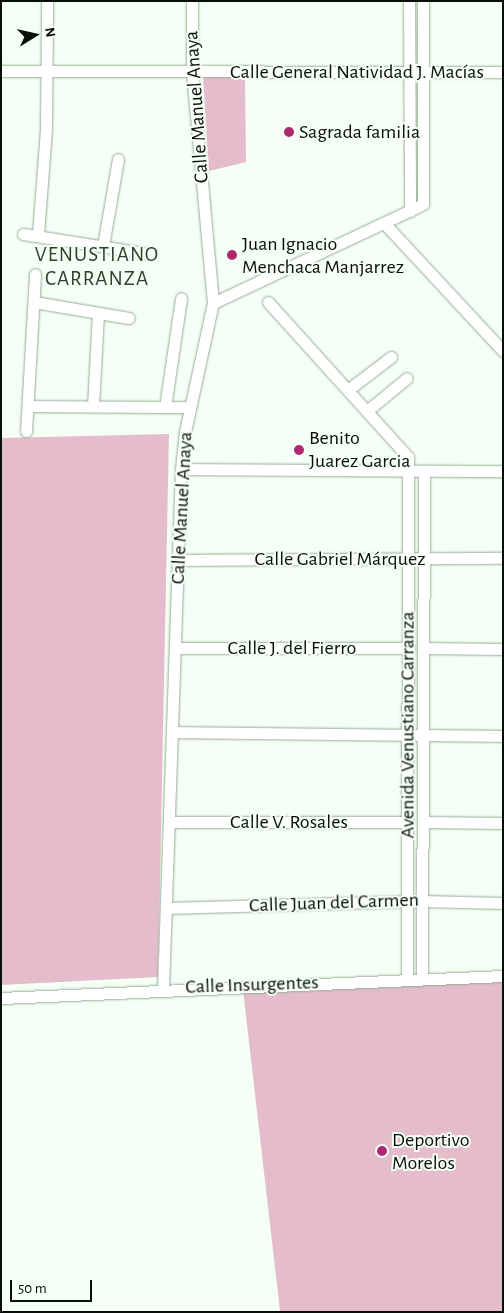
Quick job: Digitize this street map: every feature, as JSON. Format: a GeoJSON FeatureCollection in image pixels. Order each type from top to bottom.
{"type":"FeatureCollection","features":[{"type":"Feature","properties":{"kind":"street"},"geometry":{"type":"LineString","coordinates":[[38,235],[46,128],[47,1]]}},
{"type":"Feature","properties":{"kind":"street","name":"Calle Manuel Anaya"},"geometry":{"type":"LineString","coordinates":[[163,989],[181,469],[190,407],[213,303],[192,71],[192,1]]}},
{"type":"Feature","properties":{"kind":"street"},"geometry":{"type":"LineString","coordinates":[[409,1],[410,211]]}},
{"type":"Feature","properties":{"kind":"street"},"geometry":{"type":"LineString","coordinates":[[213,303],[423,204],[423,1]]}},
{"type":"Feature","properties":{"kind":"street","name":"Calle General Natividad J. Macías"},"geometry":{"type":"LineString","coordinates":[[1,72],[503,72]]}},
{"type":"Feature","properties":{"kind":"street"},"geometry":{"type":"LineString","coordinates":[[103,246],[118,159]]}},
{"type":"Feature","properties":{"kind":"street"},"geometry":{"type":"LineString","coordinates":[[384,223],[503,351]]}},
{"type":"Feature","properties":{"kind":"street"},"geometry":{"type":"LineString","coordinates":[[23,234],[151,254]]}},
{"type":"Feature","properties":{"kind":"street"},"geometry":{"type":"LineString","coordinates":[[26,431],[35,274]]}},
{"type":"Feature","properties":{"kind":"street"},"geometry":{"type":"LineString","coordinates":[[165,407],[181,298]]}},
{"type":"Feature","properties":{"kind":"street"},"geometry":{"type":"LineString","coordinates":[[34,302],[129,318]]}},
{"type":"Feature","properties":{"kind":"street","name":"Avenida Venustiano Carranza"},"geometry":{"type":"LineString","coordinates":[[268,302],[368,410],[408,457],[409,735],[406,979]]}},
{"type":"Feature","properties":{"kind":"street"},"geometry":{"type":"LineString","coordinates":[[93,406],[98,313]]}},
{"type":"Feature","properties":{"kind":"street"},"geometry":{"type":"LineString","coordinates":[[349,389],[391,357]]}},
{"type":"Feature","properties":{"kind":"street"},"geometry":{"type":"LineString","coordinates":[[368,410],[407,378]]}},
{"type":"Feature","properties":{"kind":"street"},"geometry":{"type":"LineString","coordinates":[[28,406],[190,407]]}},
{"type":"Feature","properties":{"kind":"street"},"geometry":{"type":"LineString","coordinates":[[181,469],[503,471]]}},
{"type":"Feature","properties":{"kind":"street","name":"Avenida Venustiano Carranza"},"geometry":{"type":"LineString","coordinates":[[422,978],[424,471]]}},
{"type":"Feature","properties":{"kind":"street","name":"Calle Gabriel Márquez"},"geometry":{"type":"LineString","coordinates":[[178,560],[503,558]]}},
{"type":"Feature","properties":{"kind":"street","name":"Calle J. del Fierro"},"geometry":{"type":"LineString","coordinates":[[176,648],[409,648]]}},
{"type":"Feature","properties":{"kind":"street"},"geometry":{"type":"LineString","coordinates":[[424,648],[503,649]]}},
{"type":"Feature","properties":{"kind":"street"},"geometry":{"type":"LineString","coordinates":[[172,732],[503,736]]}},
{"type":"Feature","properties":{"kind":"street","name":"Calle V. Rosales"},"geometry":{"type":"LineString","coordinates":[[169,822],[408,822]]}},
{"type":"Feature","properties":{"kind":"street"},"geometry":{"type":"LineString","coordinates":[[423,822],[503,823]]}},
{"type":"Feature","properties":{"kind":"street","name":"Calle Juan del Carmen"},"geometry":{"type":"LineString","coordinates":[[166,908],[407,901],[503,902]]}},
{"type":"Feature","properties":{"kind":"street","name":"Calle Insurgentes"},"geometry":{"type":"LineString","coordinates":[[1,998],[163,989],[503,976]]}},
{"type":"Feature","properties":{"kind":"shaded area"},"geometry":{"type":"Polygon","coordinates":[[[203,77],[245,77],[246,162],[209,171],[203,77]]]}},
{"type":"Feature","properties":{"kind":"shaded area"},"geometry":{"type":"Polygon","coordinates":[[[169,434],[158,977],[1,985],[1,438],[169,434]]]}},
{"type":"Feature","properties":{"kind":"shaded area","name":"Deportivo Morelos"},"geometry":{"type":"Polygon","coordinates":[[[503,980],[503,1312],[259,1312],[280,1311],[243,990],[503,980]]]}},
{"type":"Feature","properties":{"kind":"place","name":"Sagrada familia"},"geometry":{"type":"Point","coordinates":[289,132]}},
{"type":"Feature","properties":{"kind":"place","name":"Juan Ignacio Menchaca Manjarrez"},"geometry":{"type":"Point","coordinates":[232,255]}},
{"type":"Feature","properties":{"kind":"place","name":"Benito Juarez Garcia"},"geometry":{"type":"Point","coordinates":[299,450]}},
{"type":"Feature","properties":{"kind":"place","name":"Deportivo Morelos"},"geometry":{"type":"Point","coordinates":[382,1151]}},
{"type":"Feature","properties":{"kind":"district","name":"VENUSTIANO CARRANZA"},"geometry":{"type":"Point","coordinates":[97,267]}}]}
